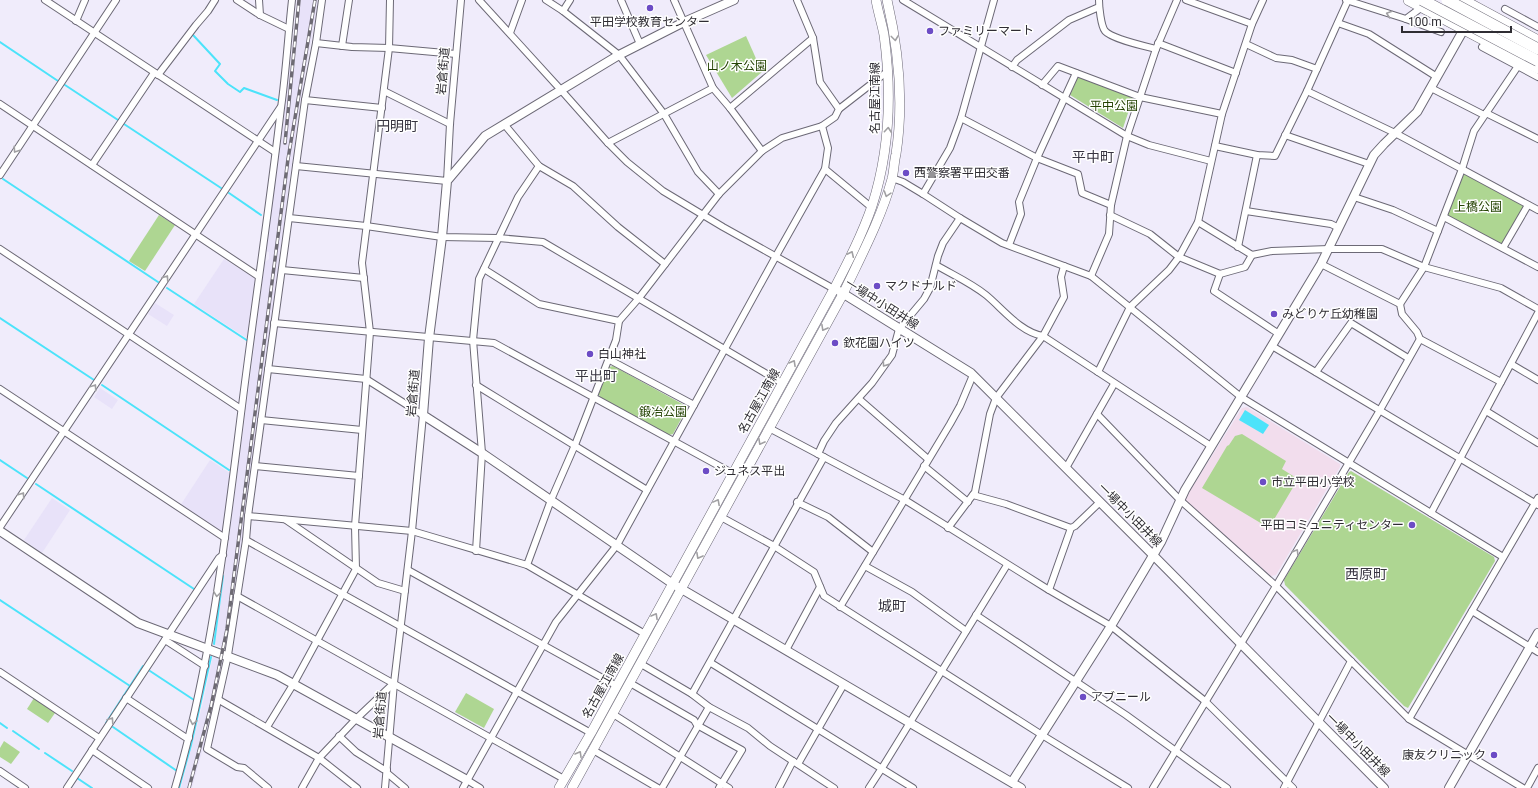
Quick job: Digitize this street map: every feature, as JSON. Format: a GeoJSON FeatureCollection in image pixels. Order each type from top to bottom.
{"type":"FeatureCollection","features":[{"type":"Feature","properties":{"kind":"highway"},"geometry":{"type":"LineString","coordinates":[[1409,0],[1422,4],[1538,61]]}},
{"type":"Feature","properties":{"kind":"highway"},"geometry":{"type":"LineString","coordinates":[[1447,0],[1538,49]]}},
{"type":"Feature","properties":{"kind":"highway"},"geometry":{"type":"LineString","coordinates":[[1462,0],[1479,4],[1538,41]]}},
{"type":"Feature","properties":{"kind":"highway"},"geometry":{"type":"LineString","coordinates":[[1422,4],[1464,29],[1538,68]]}},
{"type":"Feature","properties":{"kind":"main road","name":"名古屋江南線"},"geometry":{"type":"LineString","coordinates":[[575,787],[593,750],[769,428],[838,291],[871,207],[881,173],[887,142],[889,111],[888,71],[884,34],[876,0]]}},
{"type":"Feature","properties":{"kind":"main road","name":"名古屋江南線"},"geometry":{"type":"LineString","coordinates":[[559,788],[617,686],[782,383],[871,237],[892,178],[900,113],[899,76],[894,32],[887,0]]}},
{"type":"Feature","properties":{"kind":"street"},"geometry":{"type":"LineString","coordinates":[[45,0],[275,152]]}},
{"type":"Feature","properties":{"kind":"street"},"geometry":{"type":"LineString","coordinates":[[76,21],[85,0]]}},
{"type":"Feature","properties":{"kind":"street"},"geometry":{"type":"LineString","coordinates":[[0,175],[116,0]]}},
{"type":"Feature","properties":{"kind":"street"},"geometry":{"type":"LineString","coordinates":[[92,165],[156,74],[208,11],[215,0]]}},
{"type":"Feature","properties":{"kind":"street"},"geometry":{"type":"LineString","coordinates":[[237,0],[260,15],[289,29]]}},
{"type":"Feature","properties":{"kind":"street"},"geometry":{"type":"LineString","coordinates":[[259,0],[260,15]]}},
{"type":"Feature","properties":{"kind":"street"},"geometry":{"type":"LineString","coordinates":[[175,788],[189,738],[209,649],[282,105],[292,0]]}},
{"type":"Feature","properties":{"kind":"street"},"geometry":{"type":"LineString","coordinates":[[268,788],[244,768],[237,767],[207,749],[228,655],[246,540],[248,516],[305,100],[316,43],[322,0]]}},
{"type":"Feature","properties":{"kind":"street"},"geometry":{"type":"LineString","coordinates":[[342,46],[349,0]]}},
{"type":"Feature","properties":{"kind":"street"},"geometry":{"type":"LineString","coordinates":[[267,727],[294,683],[356,570],[355,526],[370,332],[362,263],[389,48],[390,0]]}},
{"type":"Feature","properties":{"kind":"street","name":"岩倉街道"},"geometry":{"type":"LineString","coordinates":[[385,788],[394,683],[412,531],[429,338],[442,237],[461,0]]}},
{"type":"Feature","properties":{"kind":"street"},"geometry":{"type":"LineString","coordinates":[[479,0],[608,143],[627,162],[663,190],[838,291]]}},
{"type":"Feature","properties":{"kind":"street"},"geometry":{"type":"LineString","coordinates":[[510,33],[522,0]]}},
{"type":"Feature","properties":{"kind":"street"},"geometry":{"type":"LineString","coordinates":[[546,0],[563,11],[619,55],[664,114],[698,172],[719,194]]}},
{"type":"Feature","properties":{"kind":"street"},"geometry":{"type":"LineString","coordinates":[[563,11],[570,0]]}},
{"type":"Feature","properties":{"kind":"street"},"geometry":{"type":"LineString","coordinates":[[621,0],[640,44]]}},
{"type":"Feature","properties":{"kind":"street"},"geometry":{"type":"LineString","coordinates":[[674,0],[713,88],[762,151]]}},
{"type":"Feature","properties":{"kind":"street"},"geometry":{"type":"LineString","coordinates":[[296,166],[447,181],[485,136],[504,124],[619,55],[684,22],[734,0]]}},
{"type":"Feature","properties":{"kind":"street"},"geometry":{"type":"LineString","coordinates":[[797,0],[812,38],[820,82],[839,109]]}},
{"type":"Feature","properties":{"kind":"street"},"geometry":{"type":"LineString","coordinates":[[903,0],[1127,136],[1149,145],[1211,161]]}},
{"type":"Feature","properties":{"kind":"street"},"geometry":{"type":"LineString","coordinates":[[923,194],[950,148],[981,48],[994,0]]}},
{"type":"Feature","properties":{"kind":"street"},"geometry":{"type":"LineString","coordinates":[[1091,276],[1109,234],[1110,205],[1127,136],[1157,46],[1177,0]]}},
{"type":"Feature","properties":{"kind":"street"},"geometry":{"type":"LineString","coordinates":[[1186,0],[1252,24]]}},
{"type":"Feature","properties":{"kind":"street"},"geometry":{"type":"LineString","coordinates":[[1098,372],[1130,307],[1159,280],[1179,257],[1198,222],[1222,114],[1252,24],[1264,0]]}},
{"type":"Feature","properties":{"kind":"street"},"geometry":{"type":"LineString","coordinates":[[1215,146],[1257,155],[1275,156],[1307,91],[1347,0],[1441,32]]}},
{"type":"Feature","properties":{"kind":"street"},"geometry":{"type":"LineString","coordinates":[[1012,67],[1016,60],[1068,20],[1099,3],[1104,30],[1111,36],[1157,46],[1236,73]]}},
{"type":"Feature","properties":{"kind":"street"},"geometry":{"type":"LineString","coordinates":[[1406,19],[1422,4]]}},
{"type":"Feature","properties":{"kind":"street"},"geometry":{"type":"LineString","coordinates":[[1010,785],[1111,626],[1168,531],[1180,500],[1321,264],[1374,155],[1395,132],[1417,112],[1479,4]]}},
{"type":"Feature","properties":{"kind":"street"},"geometry":{"type":"LineString","coordinates":[[1505,9],[1538,28]]}},
{"type":"Feature","properties":{"kind":"street"},"geometry":{"type":"LineString","coordinates":[[1338,23],[1369,34],[1437,77]]}},
{"type":"Feature","properties":{"kind":"street"},"geometry":{"type":"LineString","coordinates":[[1524,33],[1531,27],[1538,28]]}},
{"type":"Feature","properties":{"kind":"street"},"geometry":{"type":"LineString","coordinates":[[730,108],[812,38]]}},
{"type":"Feature","properties":{"kind":"street"},"geometry":{"type":"LineString","coordinates":[[316,43],[456,54]]}},
{"type":"Feature","properties":{"kind":"street"},"geometry":{"type":"LineString","coordinates":[[1246,44],[1276,58],[1292,60],[1317,69]]}},
{"type":"Feature","properties":{"kind":"street"},"geometry":{"type":"LineString","coordinates":[[1482,47],[1538,77]]}},
{"type":"Feature","properties":{"kind":"street"},"geometry":{"type":"LineString","coordinates":[[1514,55],[1518,66]]}},
{"type":"Feature","properties":{"kind":"street"},"geometry":{"type":"LineString","coordinates":[[1042,85],[1058,66],[1140,98],[1222,114]]}},
{"type":"Feature","properties":{"kind":"street"},"geometry":{"type":"LineString","coordinates":[[1501,382],[1420,339],[1417,332],[1402,314],[1400,304],[1424,268],[1462,169],[1474,131],[1518,66]]}},
{"type":"Feature","properties":{"kind":"street"},"geometry":{"type":"LineString","coordinates":[[527,565],[551,500],[575,445],[616,340],[619,321],[639,298],[719,194],[762,151],[782,138],[822,126],[835,117],[839,109],[888,71]]}},
{"type":"Feature","properties":{"kind":"street"},"geometry":{"type":"LineString","coordinates":[[1009,245],[1022,214],[1019,202],[1037,158],[1076,73]]}},
{"type":"Feature","properties":{"kind":"street"},"geometry":{"type":"LineString","coordinates":[[608,143],[713,88]]}},
{"type":"Feature","properties":{"kind":"street"},"geometry":{"type":"LineString","coordinates":[[1432,88],[1538,139]]}},
{"type":"Feature","properties":{"kind":"street"},"geometry":{"type":"LineString","coordinates":[[384,91],[450,124]]}},
{"type":"Feature","properties":{"kind":"street"},"geometry":{"type":"LineString","coordinates":[[1307,91],[1395,132],[1538,210]]}},
{"type":"Feature","properties":{"kind":"street"},"geometry":{"type":"LineString","coordinates":[[305,100],[382,108]]}},
{"type":"Feature","properties":{"kind":"street"},"geometry":{"type":"LineString","coordinates":[[0,104],[258,276]]}},
{"type":"Feature","properties":{"kind":"street"},"geometry":{"type":"LineString","coordinates":[[0,527],[282,105]]}},
{"type":"Feature","properties":{"kind":"street"},"geometry":{"type":"LineString","coordinates":[[960,118],[1037,158],[1078,174],[1082,193],[1110,205]]}},
{"type":"Feature","properties":{"kind":"street"},"geometry":{"type":"LineString","coordinates":[[504,124],[539,166],[573,186],[618,227],[665,264]]}},
{"type":"Feature","properties":{"kind":"street"},"geometry":{"type":"LineString","coordinates":[[465,784],[556,622],[617,545],[825,169],[828,148],[822,126]]}},
{"type":"Feature","properties":{"kind":"street"},"geometry":{"type":"LineString","coordinates":[[1285,135],[1369,164]]}},
{"type":"Feature","properties":{"kind":"street"},"geometry":{"type":"LineString","coordinates":[[1238,247],[1257,155]]}},
{"type":"Feature","properties":{"kind":"street"},"geometry":{"type":"LineString","coordinates":[[476,550],[482,453],[473,340],[479,279],[518,197],[539,166]]}},
{"type":"Feature","properties":{"kind":"street"},"geometry":{"type":"LineString","coordinates":[[825,169],[871,207]]}},
{"type":"Feature","properties":{"kind":"street"},"geometry":{"type":"LineString","coordinates":[[892,178],[904,182],[1002,243],[1091,276],[1241,397],[1503,557]]}},
{"type":"Feature","properties":{"kind":"street"},"geometry":{"type":"LineString","coordinates":[[1354,197],[1393,210],[1438,231]]}},
{"type":"Feature","properties":{"kind":"street"},"geometry":{"type":"LineString","coordinates":[[1503,248],[1528,205]]}},
{"type":"Feature","properties":{"kind":"street"},"geometry":{"type":"LineString","coordinates":[[1246,211],[1331,224],[1339,228]]}},
{"type":"Feature","properties":{"kind":"street"},"geometry":{"type":"LineString","coordinates":[[1110,215],[1150,234],[1179,257],[1220,274],[1245,267],[1252,255]]}},
{"type":"Feature","properties":{"kind":"street"},"geometry":{"type":"LineString","coordinates":[[1444,217],[1538,267]]}},
{"type":"Feature","properties":{"kind":"street"},"geometry":{"type":"LineString","coordinates":[[289,218],[366,226],[442,237],[498,238],[543,242],[782,383]]}},
{"type":"Feature","properties":{"kind":"street"},"geometry":{"type":"LineString","coordinates":[[692,694],[711,663],[733,619],[774,546],[821,456],[824,441],[836,423],[859,399],[892,355],[899,329],[924,299],[930,288],[943,242],[960,218]]}},
{"type":"Feature","properties":{"kind":"street"},"geometry":{"type":"LineString","coordinates":[[1198,222],[1252,255],[1272,251],[1382,249],[1424,268],[1501,288],[1538,309]]}},
{"type":"Feature","properties":{"kind":"street"},"geometry":{"type":"LineString","coordinates":[[0,249],[242,409]]}},
{"type":"Feature","properties":{"kind":"street"},"geometry":{"type":"LineString","coordinates":[[1321,264],[1400,304]]}},
{"type":"Feature","properties":{"kind":"street"},"geometry":{"type":"LineString","coordinates":[[936,265],[986,295],[1012,320],[1038,335],[1043,336],[1114,384],[1211,446]]}},
{"type":"Feature","properties":{"kind":"street"},"geometry":{"type":"LineString","coordinates":[[948,528],[975,492],[990,414],[996,398],[1043,336],[1064,297],[1061,277],[1064,266]]}},
{"type":"Feature","properties":{"kind":"street"},"geometry":{"type":"LineString","coordinates":[[484,269],[539,304],[619,321]]}},
{"type":"Feature","properties":{"kind":"street"},"geometry":{"type":"LineString","coordinates":[[282,270],[364,278]]}},
{"type":"Feature","properties":{"kind":"street"},"geometry":{"type":"LineString","coordinates":[[1220,274],[1214,291],[1280,334]]}},
{"type":"Feature","properties":{"kind":"street","name":"一場中小田井線"},"geometry":{"type":"LineString","coordinates":[[838,291],[973,375],[1384,788]]}},
{"type":"Feature","properties":{"kind":"street"},"geometry":{"type":"LineString","coordinates":[[1431,513],[1538,313]]}},
{"type":"Feature","properties":{"kind":"street"},"geometry":{"type":"LineString","coordinates":[[274,323],[494,343],[732,473]]}},
{"type":"Feature","properties":{"kind":"street"},"geometry":{"type":"LineString","coordinates":[[1316,372],[1351,323],[1408,358]]}},
{"type":"Feature","properties":{"kind":"street"},"geometry":{"type":"LineString","coordinates":[[1153,788],[1205,700],[1276,586],[1380,410],[1420,339]]}},
{"type":"Feature","properties":{"kind":"street"},"geometry":{"type":"LineString","coordinates":[[1272,346],[1460,459],[1537,502],[1503,557],[1409,719]]}},
{"type":"Feature","properties":{"kind":"street"},"geometry":{"type":"LineString","coordinates":[[608,359],[694,405]]}},
{"type":"Feature","properties":{"kind":"street"},"geometry":{"type":"LineString","coordinates":[[1511,364],[1538,380]]}},
{"type":"Feature","properties":{"kind":"street"},"geometry":{"type":"LineString","coordinates":[[268,369],[366,379],[482,453],[681,589],[909,722],[1010,785],[1022,788]]}},
{"type":"Feature","properties":{"kind":"street"},"geometry":{"type":"LineString","coordinates":[[840,607],[960,406],[973,375]]}},
{"type":"Feature","properties":{"kind":"street"},"geometry":{"type":"LineString","coordinates":[[1066,468],[1114,384]]}},
{"type":"Feature","properties":{"kind":"street"},"geometry":{"type":"LineString","coordinates":[[476,385],[647,490]]}},
{"type":"Feature","properties":{"kind":"street"},"geometry":{"type":"LineString","coordinates":[[0,389],[225,538]]}},
{"type":"Feature","properties":{"kind":"street"},"geometry":{"type":"LineString","coordinates":[[859,399],[928,459]]}},
{"type":"Feature","properties":{"kind":"street"},"geometry":{"type":"LineString","coordinates":[[1486,411],[1538,443]]}},
{"type":"Feature","properties":{"kind":"street"},"geometry":{"type":"LineString","coordinates":[[1097,414],[1180,500],[1276,586],[1409,719],[1523,788]]}},
{"type":"Feature","properties":{"kind":"street"},"geometry":{"type":"LineString","coordinates":[[261,420],[362,430]]}},
{"type":"Feature","properties":{"kind":"street"},"geometry":{"type":"LineString","coordinates":[[769,428],[905,500],[1007,565],[1111,626],[1205,700],[1285,785],[1293,788]]}},
{"type":"Feature","properties":{"kind":"street"},"geometry":{"type":"LineString","coordinates":[[255,466],[359,476]]}},
{"type":"Feature","properties":{"kind":"street"},"geometry":{"type":"LineString","coordinates":[[924,466],[968,502]]}},
{"type":"Feature","properties":{"kind":"street"},"geometry":{"type":"LineString","coordinates":[[973,495],[1006,504],[1071,528]]}},
{"type":"Feature","properties":{"kind":"street"},"geometry":{"type":"LineString","coordinates":[[797,502],[828,517],[873,552]]}},
{"type":"Feature","properties":{"kind":"street"},"geometry":{"type":"LineString","coordinates":[[1049,590],[1071,528],[1100,502]]}},
{"type":"Feature","properties":{"kind":"street"},"geometry":{"type":"LineString","coordinates":[[248,516],[412,531],[527,565],[645,634]]}},
{"type":"Feature","properties":{"kind":"street"},"geometry":{"type":"LineString","coordinates":[[721,517],[774,546],[814,572],[824,596],[840,607],[1128,788]]}},
{"type":"Feature","properties":{"kind":"street"},"geometry":{"type":"LineString","coordinates":[[285,519],[356,570],[378,583],[405,592]]}},
{"type":"Feature","properties":{"kind":"street"},"geometry":{"type":"LineString","coordinates":[[0,531],[138,623],[167,637],[228,655],[294,683],[390,738],[465,784],[480,788]]}},
{"type":"Feature","properties":{"kind":"street"},"geometry":{"type":"LineString","coordinates":[[246,540],[591,732]]}},
{"type":"Feature","properties":{"kind":"street"},"geometry":{"type":"LineString","coordinates":[[66,788],[222,555]]}},
{"type":"Feature","properties":{"kind":"street"},"geometry":{"type":"LineString","coordinates":[[869,788],[1007,565]]}},
{"type":"Feature","properties":{"kind":"street"},"geometry":{"type":"LineString","coordinates":[[865,566],[912,592],[966,631]]}},
{"type":"Feature","properties":{"kind":"street"},"geometry":{"type":"LineString","coordinates":[[408,570],[617,686]]}},
{"type":"Feature","properties":{"kind":"street"},"geometry":{"type":"LineString","coordinates":[[786,650],[820,587]]}},
{"type":"Feature","properties":{"kind":"street"},"geometry":{"type":"LineString","coordinates":[[237,596],[564,779]]}},
{"type":"Feature","properties":{"kind":"street"},"geometry":{"type":"LineString","coordinates":[[1472,611],[1538,652]]}},
{"type":"Feature","properties":{"kind":"street"},"geometry":{"type":"LineString","coordinates":[[976,615],[1076,682],[1227,788]]}},
{"type":"Feature","properties":{"kind":"street"},"geometry":{"type":"LineString","coordinates":[[1449,788],[1538,633]]}},
{"type":"Feature","properties":{"kind":"street"},"geometry":{"type":"LineString","coordinates":[[167,637],[205,666]]}},
{"type":"Feature","properties":{"kind":"street"},"geometry":{"type":"LineString","coordinates":[[1285,785],[1351,661]]}},
{"type":"Feature","properties":{"kind":"street"},"geometry":{"type":"LineString","coordinates":[[711,663],[913,788]]}},
{"type":"Feature","properties":{"kind":"street"},"geometry":{"type":"LineString","coordinates":[[641,664],[692,694],[709,707],[748,728],[770,746],[834,788]]}},
{"type":"Feature","properties":{"kind":"street"},"geometry":{"type":"LineString","coordinates":[[0,672],[99,738]]}},
{"type":"Feature","properties":{"kind":"street"},"geometry":{"type":"LineString","coordinates":[[302,788],[319,758],[356,719],[394,683]]}},
{"type":"Feature","properties":{"kind":"street"},"geometry":{"type":"LineString","coordinates":[[630,683],[742,750],[721,786]]}},
{"type":"Feature","properties":{"kind":"street"},"geometry":{"type":"LineString","coordinates":[[779,788],[818,728],[844,684]]}},
{"type":"Feature","properties":{"kind":"street"},"geometry":{"type":"LineString","coordinates":[[126,698],[185,737],[189,738]]}},
{"type":"Feature","properties":{"kind":"street"},"geometry":{"type":"LineString","coordinates":[[219,700],[319,758],[357,788]]}},
{"type":"Feature","properties":{"kind":"street"},"geometry":{"type":"LineString","coordinates":[[662,788],[709,707]]}},
{"type":"Feature","properties":{"kind":"street"},"geometry":{"type":"LineString","coordinates":[[613,714],[680,756],[721,786],[729,788]]}},
{"type":"Feature","properties":{"kind":"street"},"geometry":{"type":"LineString","coordinates":[[339,736],[356,752],[383,769],[406,788]]}},
{"type":"Feature","properties":{"kind":"street"},"geometry":{"type":"LineString","coordinates":[[92,750],[148,788]]}},
{"type":"Feature","properties":{"kind":"street"},"geometry":{"type":"LineString","coordinates":[[593,750],[658,788]]}},
{"type":"Feature","properties":{"kind":"street"},"geometry":{"type":"LineString","coordinates":[[1527,788],[1538,768]]}},
{"type":"Feature","properties":{"kind":"street"},"geometry":{"type":"LineString","coordinates":[[0,772],[25,788]]}},
{"type":"Feature","properties":{"kind":"shaded area"},"geometry":{"type":"Polygon","coordinates":[[[297,0],[319,0],[305,73],[296,134],[243,537],[226,648],[215,645],[265,262],[269,259],[269,252],[265,251],[293,42],[297,0]]]}},
{"type":"Feature","properties":{"kind":"shaded area"},"geometry":{"type":"Polygon","coordinates":[[[224,259],[254,278],[255,281],[248,339],[194,304],[224,259]]]}},
{"type":"Feature","properties":{"kind":"shaded area"},"geometry":{"type":"Polygon","coordinates":[[[155,303],[174,315],[167,326],[148,314],[155,303]]]}},
{"type":"Feature","properties":{"kind":"shaded area"},"geometry":{"type":"Polygon","coordinates":[[[100,388],[118,400],[112,409],[94,397],[100,388]]]}},
{"type":"Feature","properties":{"kind":"shaded area","name":"市立平田小学校"},"geometry":{"type":"Polygon","coordinates":[[[1247,407],[1340,464],[1340,467],[1276,575],[1271,576],[1186,501],[1186,497],[1242,408],[1247,407]]]}},
{"type":"Feature","properties":{"kind":"shaded area"},"geometry":{"type":"Polygon","coordinates":[[[210,460],[231,474],[224,533],[222,534],[180,506],[210,460]]]}},
{"type":"Feature","properties":{"kind":"shaded area"},"geometry":{"type":"Polygon","coordinates":[[[52,498],[70,510],[42,553],[24,540],[52,498]]]}},
{"type":"Feature","properties":{"kind":"shaded area"},"geometry":{"type":"Polygon","coordinates":[[[213,656],[225,660],[214,708],[192,788],[181,788],[203,703],[213,656]]]}},
{"type":"Feature","properties":{"kind":"green space","name":"山ノ木公園"},"geometry":{"type":"Polygon","coordinates":[[[746,36],[762,72],[732,98],[706,55],[746,36]]]}},
{"type":"Feature","properties":{"kind":"green space","name":"平中公園"},"geometry":{"type":"Polygon","coordinates":[[[1078,77],[1133,98],[1123,128],[1070,95],[1078,77]]]}},
{"type":"Feature","properties":{"kind":"green space","name":"上橋公園"},"geometry":{"type":"Polygon","coordinates":[[[1464,174],[1525,206],[1503,246],[1446,217],[1464,174]]]}},
{"type":"Feature","properties":{"kind":"green space"},"geometry":{"type":"Polygon","coordinates":[[[159,215],[175,225],[145,271],[129,261],[159,215]]]}},
{"type":"Feature","properties":{"kind":"green space","name":"鍛冶公園"},"geometry":{"type":"Polygon","coordinates":[[[613,366],[686,406],[687,408],[673,434],[669,435],[600,397],[598,393],[609,367],[613,366]]]}},
{"type":"Feature","properties":{"kind":"green space"},"geometry":{"type":"Polygon","coordinates":[[[1242,434],[1286,461],[1282,469],[1298,479],[1269,528],[1202,488],[1227,446],[1235,436],[1242,434]]]}},
{"type":"Feature","properties":{"kind":"green space"},"geometry":{"type":"Polygon","coordinates":[[[1351,471],[1494,557],[1495,561],[1408,708],[1404,706],[1285,585],[1284,580],[1351,471]]]}},
{"type":"Feature","properties":{"kind":"green space"},"geometry":{"type":"Polygon","coordinates":[[[466,693],[494,709],[484,728],[455,712],[466,693]]]}},
{"type":"Feature","properties":{"kind":"green space"},"geometry":{"type":"Polygon","coordinates":[[[34,698],[55,713],[48,723],[27,709],[34,698]]]}},
{"type":"Feature","properties":{"kind":"green space"},"geometry":{"type":"Polygon","coordinates":[[[4,741],[20,752],[11,764],[0,757],[0,748],[4,741]]]}},
{"type":"Feature","properties":{"kind":"water"},"geometry":{"type":"Polygon","coordinates":[[[1245,410],[1269,425],[1263,434],[1239,420],[1245,410]]]}},
{"type":"Feature","properties":{"kind":"waterway"},"geometry":{"type":"LineString","coordinates":[[193,35],[220,64],[215,71],[228,84],[240,92],[244,88],[277,100]]}},
{"type":"Feature","properties":{"kind":"waterway"},"geometry":{"type":"LineString","coordinates":[[0,42],[58,81]]}},
{"type":"Feature","properties":{"kind":"waterway"},"geometry":{"type":"LineString","coordinates":[[65,85],[118,120]]}},
{"type":"Feature","properties":{"kind":"waterway"},"geometry":{"type":"LineString","coordinates":[[124,124],[221,188]]}},
{"type":"Feature","properties":{"kind":"waterway"},"geometry":{"type":"LineString","coordinates":[[3,179],[158,282]]}},
{"type":"Feature","properties":{"kind":"waterway"},"geometry":{"type":"LineString","coordinates":[[229,193],[261,215]]}},
{"type":"Feature","properties":{"kind":"waterway"},"geometry":{"type":"LineString","coordinates":[[167,288],[248,341]]}},
{"type":"Feature","properties":{"kind":"waterway"},"geometry":{"type":"LineString","coordinates":[[0,318],[94,380]]}},
{"type":"Feature","properties":{"kind":"waterway"},"geometry":{"type":"LineString","coordinates":[[102,385],[229,470]]}},
{"type":"Feature","properties":{"kind":"waterway"},"geometry":{"type":"LineString","coordinates":[[0,460],[27,478]]}},
{"type":"Feature","properties":{"kind":"waterway"},"geometry":{"type":"LineString","coordinates":[[36,484],[194,589]]}},
{"type":"Feature","properties":{"kind":"waterway"},"geometry":{"type":"LineString","coordinates":[[214,644],[223,576]]}},
{"type":"Feature","properties":{"kind":"waterway"},"geometry":{"type":"LineString","coordinates":[[0,600],[130,686],[143,666]]}},
{"type":"Feature","properties":{"kind":"waterway"},"geometry":{"type":"LineString","coordinates":[[179,788],[191,745],[211,657]]}},
{"type":"Feature","properties":{"kind":"waterway"},"geometry":{"type":"LineString","coordinates":[[150,671],[194,700]]}},
{"type":"Feature","properties":{"kind":"waterway"},"geometry":{"type":"LineString","coordinates":[[106,723],[130,686]]}},
{"type":"Feature","properties":{"kind":"waterway"},"geometry":{"type":"LineString","coordinates":[[0,723],[7,728]]}},
{"type":"Feature","properties":{"kind":"waterway"},"geometry":{"type":"LineString","coordinates":[[113,727],[177,771]]}},
{"type":"Feature","properties":{"kind":"waterway"},"geometry":{"type":"LineString","coordinates":[[13,731],[39,749]]}},
{"type":"Feature","properties":{"kind":"waterway"},"geometry":{"type":"LineString","coordinates":[[45,753],[72,771]]}},
{"type":"Feature","properties":{"kind":"waterway"},"geometry":{"type":"LineString","coordinates":[[77,778],[92,788]]}},
{"type":"Feature","properties":{"kind":"railway"},"geometry":{"type":"LineString","coordinates":[[285,143],[299,0]]}},
{"type":"Feature","properties":{"kind":"railway"},"geometry":{"type":"LineString","coordinates":[[189,788],[211,706],[227,629],[288,159],[315,0]]}},
{"type":"Feature","properties":{"kind":"place","name":"平田学校教育センター"},"geometry":{"type":"Point","coordinates":[650,8]}},
{"type":"Feature","properties":{"kind":"place","name":"ファミリーマート"},"geometry":{"type":"Point","coordinates":[930,31]}},
{"type":"Feature","properties":{"kind":"place","name":"西警察署平田交番"},"geometry":{"type":"Point","coordinates":[906,173]}},
{"type":"Feature","properties":{"kind":"place","name":"マクドナルド"},"geometry":{"type":"Point","coordinates":[877,286]}},
{"type":"Feature","properties":{"kind":"place","name":"みどりケ丘幼稚園"},"geometry":{"type":"Point","coordinates":[1274,314]}},
{"type":"Feature","properties":{"kind":"place","name":"欽花園ハイツ"},"geometry":{"type":"Point","coordinates":[835,343]}},
{"type":"Feature","properties":{"kind":"place","name":"白山神社"},"geometry":{"type":"Point","coordinates":[590,354]}},
{"type":"Feature","properties":{"kind":"place","name":"ジュネス平出"},"geometry":{"type":"Point","coordinates":[706,471]}},
{"type":"Feature","properties":{"kind":"place","name":"市立平田小学校"},"geometry":{"type":"Point","coordinates":[1263,482]}},
{"type":"Feature","properties":{"kind":"place","name":"平田コミュニティセンター"},"geometry":{"type":"Point","coordinates":[1412,525]}},
{"type":"Feature","properties":{"kind":"place","name":"アブニール"},"geometry":{"type":"Point","coordinates":[1083,697]}},
{"type":"Feature","properties":{"kind":"place","name":"康友クリニック"},"geometry":{"type":"Point","coordinates":[1494,755]}},
{"type":"Feature","properties":{"kind":"district","name":"円明町"},"geometry":{"type":"Point","coordinates":[397,126]}},
{"type":"Feature","properties":{"kind":"district","name":"平中町"},"geometry":{"type":"Point","coordinates":[1093,157]}},
{"type":"Feature","properties":{"kind":"district","name":"平出町"},"geometry":{"type":"Point","coordinates":[596,376]}},
{"type":"Feature","properties":{"kind":"district","name":"西原町"},"geometry":{"type":"Point","coordinates":[1366,574]}},
{"type":"Feature","properties":{"kind":"district","name":"城町"},"geometry":{"type":"Point","coordinates":[892,606]}}]}
